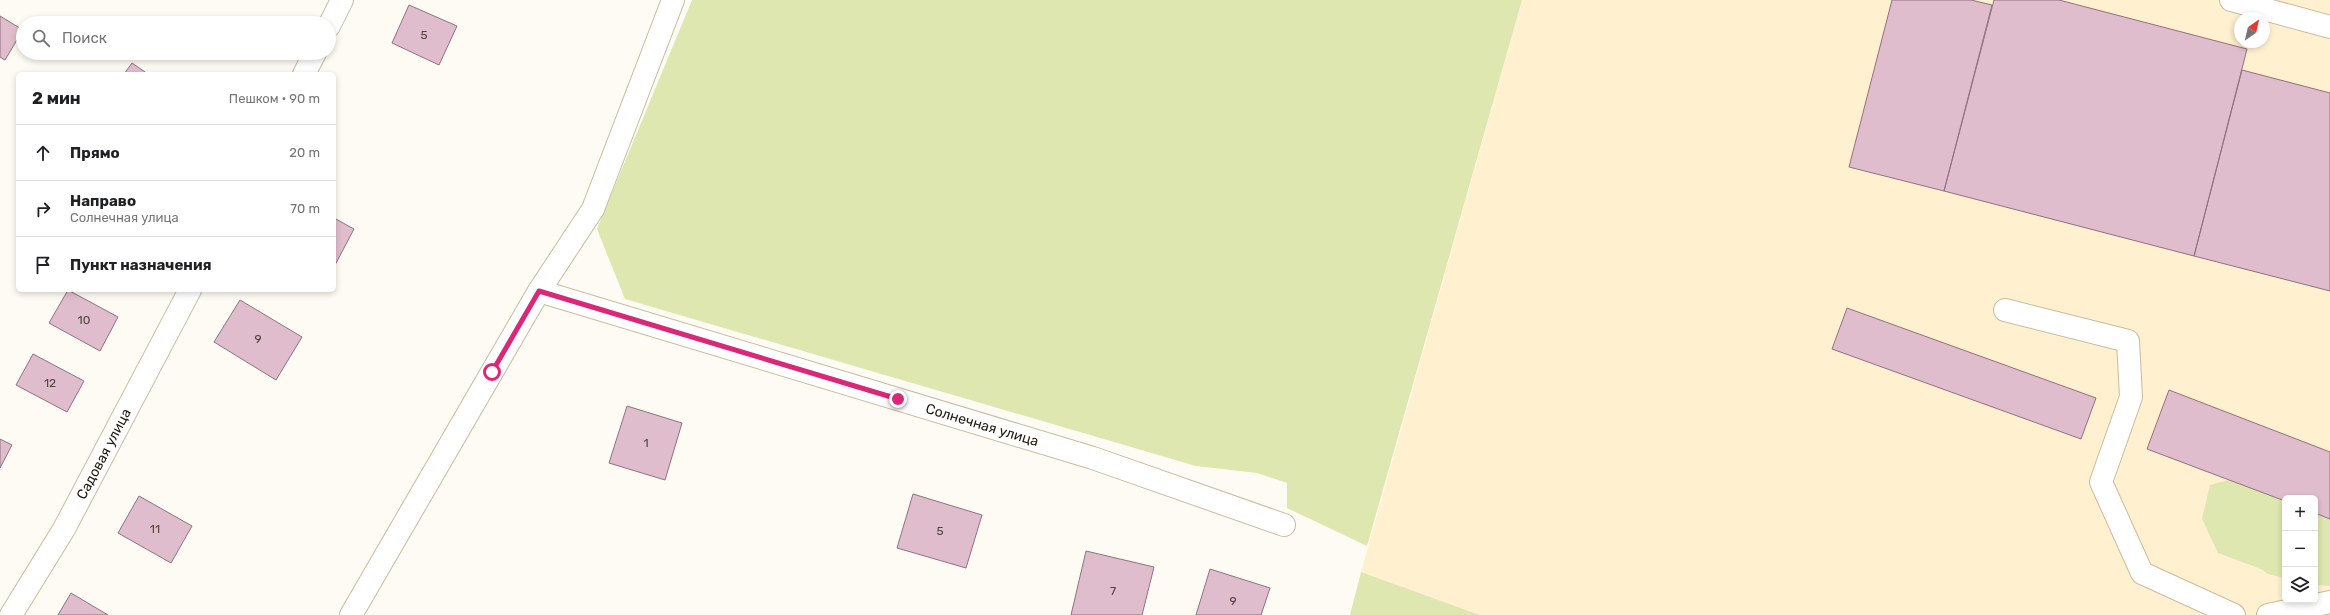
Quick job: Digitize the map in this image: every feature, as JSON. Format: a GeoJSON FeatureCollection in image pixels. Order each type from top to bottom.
{"type":"FeatureCollection","features":[{"type":"Feature","properties":{"kind":"street"},"geometry":{"type":"LineString","coordinates":[[334,16],[342,0]]}},
{"type":"Feature","properties":{"kind":"street"},"geometry":{"type":"LineString","coordinates":[[352,615],[539,291],[593,209],[673,0]]}},
{"type":"Feature","properties":{"kind":"street"},"geometry":{"type":"LineString","coordinates":[[2231,0],[2330,27]]}},
{"type":"Feature","properties":{"kind":"street"},"geometry":{"type":"LineString","coordinates":[[305,72],[311,60]]}},
{"type":"Feature","properties":{"kind":"street","name":"Солнечная улица"},"geometry":{"type":"LineString","coordinates":[[539,291],[1093,458],[1284,525]]}},
{"type":"Feature","properties":{"kind":"street","name":"Садовая улица"},"geometry":{"type":"LineString","coordinates":[[11,615],[64,529],[189,292]]}},
{"type":"Feature","properties":{"kind":"street"},"geometry":{"type":"LineString","coordinates":[[2005,310],[2128,341],[2131,397],[2101,482],[2142,573],[2234,615]]}},
{"type":"Feature","properties":{"kind":"street"},"geometry":{"type":"LineString","coordinates":[[2268,615],[2330,602]]}},
{"type":"Feature","properties":{"kind":"shaded area"},"geometry":{"type":"Polygon","coordinates":[[[1522,0],[2330,0],[2330,615],[1480,615],[1361,572],[1522,0]]]}},
{"type":"Feature","properties":{"kind":"green space"},"geometry":{"type":"Polygon","coordinates":[[[692,0],[1522,0],[1367,546],[1287,508],[1287,483],[1257,473],[1196,466],[625,299],[597,229],[692,0]]]}},
{"type":"Feature","properties":{"kind":"green space"},"geometry":{"type":"Polygon","coordinates":[[[2228,480],[2282,497],[2282,577],[2268,574],[2261,569],[2218,553],[2202,519],[2210,485],[2228,480]]]}},
{"type":"Feature","properties":{"kind":"green space"},"geometry":{"type":"Polygon","coordinates":[[[2318,513],[2330,519],[2330,586],[2318,585],[2318,513]]]}},
{"type":"Feature","properties":{"kind":"green space"},"geometry":{"type":"Polygon","coordinates":[[[1361,572],[1480,615],[1350,615],[1361,572]]]}},
{"type":"Feature","properties":{"kind":"building"},"geometry":{"type":"Polygon","coordinates":[[[1892,0],[1971,0],[1992,5],[1944,191],[1849,167],[1892,0]]]}},
{"type":"Feature","properties":{"kind":"building"},"geometry":{"type":"Polygon","coordinates":[[[1994,0],[2059,0],[2234,46],[2234,48],[2247,49],[2194,256],[1944,191],[1994,0]]]}},
{"type":"Feature","properties":{"kind":"building"},"geometry":{"type":"Polygon","coordinates":[[[409,5],[457,26],[439,65],[392,43],[409,5]]]}},
{"type":"Feature","properties":{"kind":"building"},"geometry":{"type":"Polygon","coordinates":[[[0,16],[16,26],[16,42],[5,60],[0,57],[0,16]]]}},
{"type":"Feature","properties":{"kind":"building"},"geometry":{"type":"Polygon","coordinates":[[[132,63],[145,72],[125,72],[132,63]]]}},
{"type":"Feature","properties":{"kind":"building"},"geometry":{"type":"Polygon","coordinates":[[[2242,70],[2330,93],[2330,291],[2194,256],[2242,70]]]}},
{"type":"Feature","properties":{"kind":"building"},"geometry":{"type":"Polygon","coordinates":[[[336,219],[354,229],[336,263],[336,219]]]}},
{"type":"Feature","properties":{"kind":"building"},"geometry":{"type":"Polygon","coordinates":[[[67,292],[72,292],[118,317],[100,351],[49,323],[67,292]]]}},
{"type":"Feature","properties":{"kind":"building"},"geometry":{"type":"Polygon","coordinates":[[[240,300],[302,337],[276,380],[214,342],[240,300]]]}},
{"type":"Feature","properties":{"kind":"building"},"geometry":{"type":"Polygon","coordinates":[[[1847,308],[2096,398],[2081,439],[1832,349],[1847,308]]]}},
{"type":"Feature","properties":{"kind":"building"},"geometry":{"type":"Polygon","coordinates":[[[33,354],[84,381],[67,412],[16,385],[33,354]]]}},
{"type":"Feature","properties":{"kind":"building"},"geometry":{"type":"Polygon","coordinates":[[[2169,390],[2330,452],[2330,519],[2318,514],[2318,495],[2282,495],[2282,500],[2147,449],[2169,390]]]}},
{"type":"Feature","properties":{"kind":"building"},"geometry":{"type":"Polygon","coordinates":[[[627,406],[682,423],[665,480],[609,463],[627,406]]]}},
{"type":"Feature","properties":{"kind":"building"},"geometry":{"type":"Polygon","coordinates":[[[0,439],[12,445],[0,468],[0,439]]]}},
{"type":"Feature","properties":{"kind":"building"},"geometry":{"type":"Polygon","coordinates":[[[913,494],[982,515],[966,568],[897,548],[913,494]]]}},
{"type":"Feature","properties":{"kind":"building"},"geometry":{"type":"Polygon","coordinates":[[[139,496],[192,526],[171,563],[118,533],[139,496]]]}},
{"type":"Feature","properties":{"kind":"building"},"geometry":{"type":"Polygon","coordinates":[[[1086,551],[1154,567],[1142,615],[1071,615],[1086,551]]]}},
{"type":"Feature","properties":{"kind":"building"},"geometry":{"type":"Polygon","coordinates":[[[1210,569],[1270,588],[1261,615],[1196,615],[1210,569]]]}},
{"type":"Feature","properties":{"kind":"building"},"geometry":{"type":"Polygon","coordinates":[[[71,593],[108,615],[58,615],[71,593]]]}},
{"type":"Feature","properties":{"kind":"route"},"geometry":{"type":"LineString","coordinates":[[492,372],[539,291],[898,399]]}}]}
